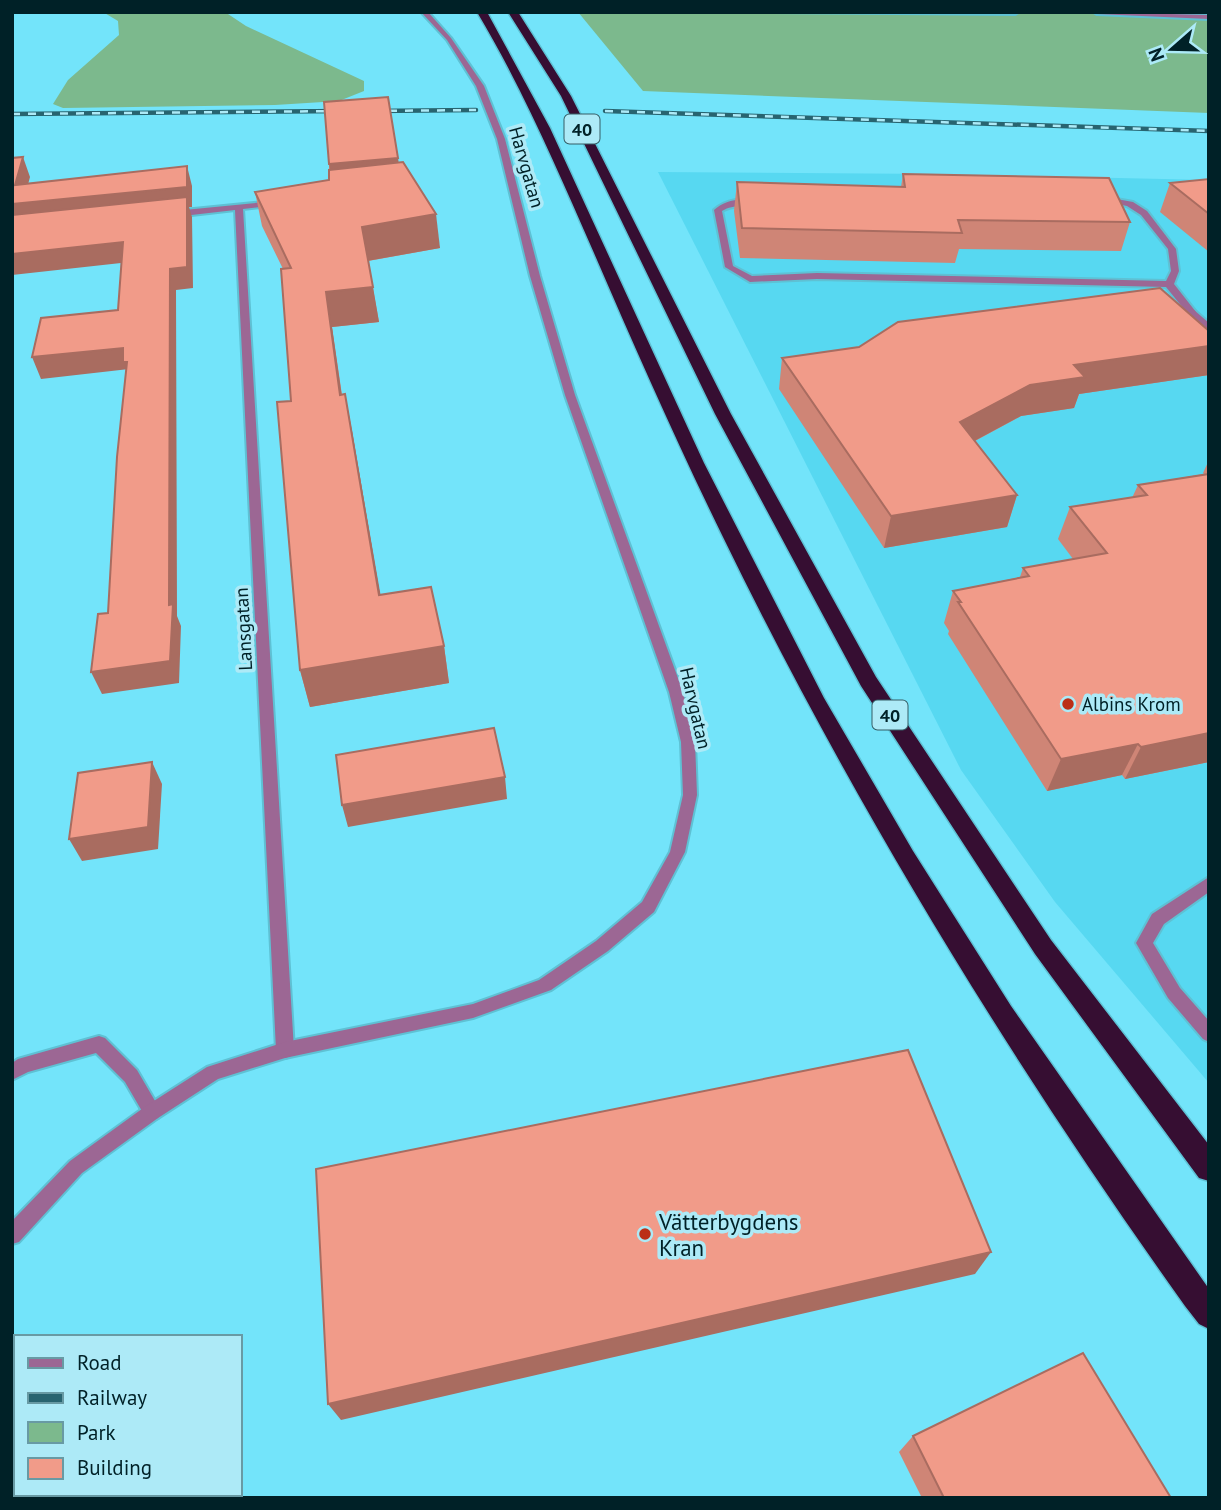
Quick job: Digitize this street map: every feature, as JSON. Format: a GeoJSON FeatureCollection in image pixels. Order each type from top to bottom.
{"type":"FeatureCollection","features":[{"type":"Feature","properties":{"kind":"highway","name":"40"},"geometry":{"type":"LineString","coordinates":[[482,12],[531,99],[730,536],[786,649],[853,771],[935,909],[1047,1083],[1209,1314]]}},
{"type":"Feature","properties":{"kind":"highway","name":"40"},"geometry":{"type":"LineString","coordinates":[[513,12],[566,96],[723,414],[867,681],[1043,947],[1209,1168]]}},
{"type":"Feature","properties":{"kind":"street","name":"Harvgatan"},"geometry":{"type":"LineString","coordinates":[[12,1235],[76,1167],[152,1112],[213,1073],[285,1050],[473,1011],[545,985],[603,946],[648,907],[677,852],[690,795],[688,742],[676,692],[570,395],[535,276],[501,139],[480,86],[449,39],[424,12]]}},
{"type":"Feature","properties":{"kind":"street"},"geometry":{"type":"LineString","coordinates":[[775,12],[1015,12]]}},
{"type":"Feature","properties":{"kind":"street"},"geometry":{"type":"LineString","coordinates":[[1097,12],[1209,17]]}},
{"type":"Feature","properties":{"kind":"street"},"geometry":{"type":"LineString","coordinates":[[1098,197],[1130,204],[1144,213],[1172,249],[1175,271],[1168,284]]}},
{"type":"Feature","properties":{"kind":"street"},"geometry":{"type":"LineString","coordinates":[[159,215],[280,203]]}},
{"type":"Feature","properties":{"kind":"street"},"geometry":{"type":"LineString","coordinates":[[769,204],[729,203],[718,210],[729,268],[750,279],[817,276],[1168,284],[1191,312],[1209,328]]}},
{"type":"Feature","properties":{"kind":"street","name":"Lansgatan"},"geometry":{"type":"LineString","coordinates":[[239,207],[285,1050]]}},
{"type":"Feature","properties":{"kind":"street"},"geometry":{"type":"LineString","coordinates":[[1209,883],[1158,919],[1144,943],[1174,993],[1209,1034]]}},
{"type":"Feature","properties":{"kind":"street"},"geometry":{"type":"LineString","coordinates":[[12,1072],[24,1065],[99,1044],[131,1076],[152,1112]]}},
{"type":"Feature","properties":{"kind":"shaded area"},"geometry":{"type":"Polygon","coordinates":[[[658,172],[1209,180],[1209,1083],[1055,902],[961,770],[658,172]]]}},
{"type":"Feature","properties":{"kind":"green space"},"geometry":{"type":"Polygon","coordinates":[[[103,12],[225,12],[246,26],[364,81],[364,91],[339,101],[275,105],[63,108],[53,104],[68,80],[119,35],[118,21],[103,12]]]}},
{"type":"Feature","properties":{"kind":"green space"},"geometry":{"type":"Polygon","coordinates":[[[578,12],[1209,12],[1209,113],[643,91],[578,12]]]}},
{"type":"Feature","properties":{"kind":"building"},"geometry":{"type":"Polygon","coordinates":[[[388,97],[398,158],[329,164],[324,102],[388,97]]]}},
{"type":"Feature","properties":{"kind":"building"},"geometry":{"type":"Polygon","coordinates":[[[23,157],[15,185],[187,166],[187,187],[12,204],[12,158],[23,157]]]}},
{"type":"Feature","properties":{"kind":"building"},"geometry":{"type":"Polygon","coordinates":[[[403,162],[436,214],[362,227],[373,287],[326,292],[340,395],[345,394],[379,595],[431,587],[444,646],[300,670],[277,402],[291,401],[281,269],[291,268],[255,192],[329,180],[329,170],[403,162]]]}},
{"type":"Feature","properties":{"kind":"building"},"geometry":{"type":"Polygon","coordinates":[[[903,174],[1109,178],[1130,222],[958,220],[962,233],[742,228],[737,182],[905,187],[903,174]]]}},
{"type":"Feature","properties":{"kind":"building"},"geometry":{"type":"Polygon","coordinates":[[[1209,179],[1209,214],[1170,183],[1209,179]]]}},
{"type":"Feature","properties":{"kind":"building"},"geometry":{"type":"Polygon","coordinates":[[[187,197],[187,267],[170,269],[169,605],[173,604],[170,661],[91,672],[98,614],[108,613],[117,457],[127,362],[123,362],[123,348],[32,357],[41,318],[118,310],[123,242],[12,254],[12,215],[187,197]]]}},
{"type":"Feature","properties":{"kind":"building"},"geometry":{"type":"Polygon","coordinates":[[[1160,288],[1209,331],[1209,346],[1074,365],[1085,377],[1030,385],[960,422],[1017,495],[891,516],[782,358],[859,347],[898,322],[1160,288]]]}},
{"type":"Feature","properties":{"kind":"building"},"geometry":{"type":"Polygon","coordinates":[[[1209,474],[1209,733],[1061,759],[953,591],[1029,576],[1023,568],[1107,553],[1070,507],[1147,495],[1138,485],[1209,474]]]}},
{"type":"Feature","properties":{"kind":"building"},"geometry":{"type":"Polygon","coordinates":[[[494,728],[505,777],[342,805],[336,755],[494,728]]]}},
{"type":"Feature","properties":{"kind":"building"},"geometry":{"type":"Polygon","coordinates":[[[152,762],[148,827],[69,839],[78,773],[152,762]]]}},
{"type":"Feature","properties":{"kind":"building","name":"Vätterbygdens Kran"},"geometry":{"type":"Polygon","coordinates":[[[908,1050],[991,1252],[328,1404],[316,1169],[908,1050]]]}},
{"type":"Feature","properties":{"kind":"building"},"geometry":{"type":"Polygon","coordinates":[[[1083,1353],[1171,1498],[944,1498],[913,1436],[1083,1353]]]}},
{"type":"Feature","properties":{"kind":"railway"},"geometry":{"type":"LineString","coordinates":[[373,111],[476,110]]}},
{"type":"Feature","properties":{"kind":"railway"},"geometry":{"type":"LineString","coordinates":[[12,114],[345,111]]}},
{"type":"Feature","properties":{"kind":"railway"},"geometry":{"type":"LineString","coordinates":[[605,111],[1209,131]]}},
{"type":"Feature","properties":{"kind":"place","name":"Albins Krom"},"geometry":{"type":"Point","coordinates":[1068,704]}},
{"type":"Feature","properties":{"kind":"place","name":"Vätterbygdens Kran"},"geometry":{"type":"Point","coordinates":[645,1234]}}]}
